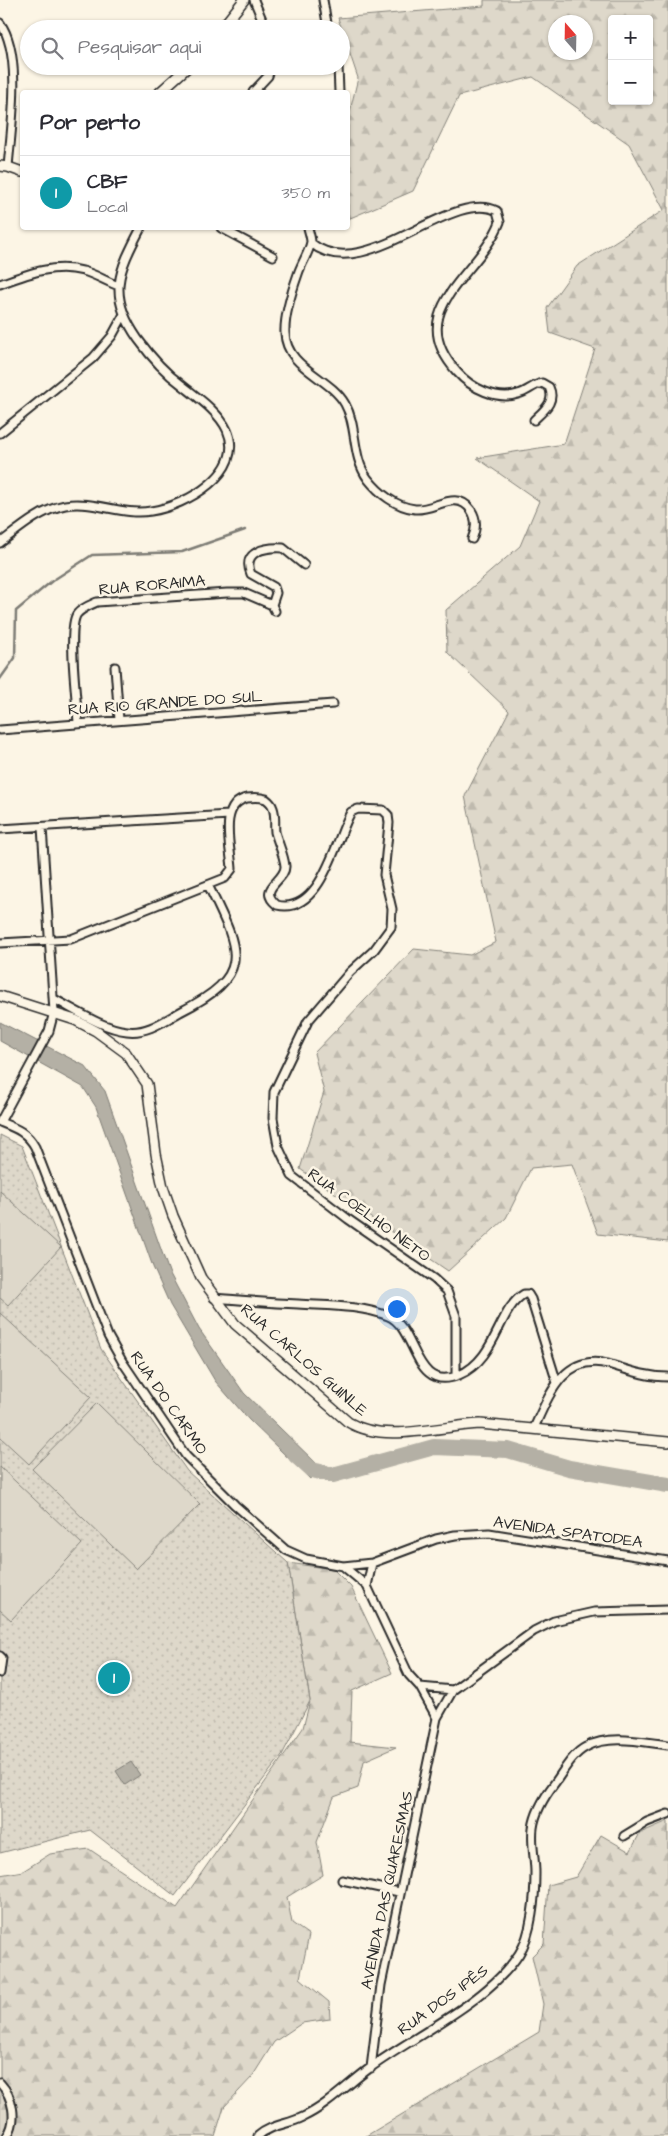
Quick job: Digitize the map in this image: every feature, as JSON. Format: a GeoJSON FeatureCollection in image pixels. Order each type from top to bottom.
{"type":"FeatureCollection","features":[{"type":"Feature","properties":{"kind":"street"},"geometry":{"type":"LineString","coordinates":[[228,20],[244,0]]}},
{"type":"Feature","properties":{"kind":"street"},"geometry":{"type":"LineString","coordinates":[[254,0],[262,20]]}},
{"type":"Feature","properties":{"kind":"street"},"geometry":{"type":"LineString","coordinates":[[323,0],[326,20]]}},
{"type":"Feature","properties":{"kind":"street"},"geometry":{"type":"LineString","coordinates":[[0,23],[7,34],[13,58],[4,166],[20,171]]}},
{"type":"Feature","properties":{"kind":"street"},"geometry":{"type":"LineString","coordinates":[[162,90],[179,75]]}},
{"type":"Feature","properties":{"kind":"street"},"geometry":{"type":"LineString","coordinates":[[255,90],[268,75]]}},
{"type":"Feature","properties":{"kind":"street"},"geometry":{"type":"LineString","coordinates":[[338,75],[339,90]]}},
{"type":"Feature","properties":{"kind":"street"},"geometry":{"type":"LineString","coordinates":[[311,243],[324,252],[368,250],[384,246],[406,233],[463,211],[485,208],[497,211],[500,222],[439,311],[437,334],[450,364],[475,389],[509,396],[520,394],[542,383],[549,387],[552,393],[551,401],[534,420]]}},
{"type":"Feature","properties":{"kind":"street"},"geometry":{"type":"LineString","coordinates":[[0,543],[27,523],[62,506],[88,503],[150,512],[168,506],[184,500],[221,475],[230,461],[232,445],[227,428],[202,402],[149,356],[123,316],[119,286],[128,253],[140,230]]}},
{"type":"Feature","properties":{"kind":"street"},"geometry":{"type":"LineString","coordinates":[[225,230],[273,256]]}},
{"type":"Feature","properties":{"kind":"street"},"geometry":{"type":"LineString","coordinates":[[308,230],[311,243],[298,274],[286,321],[287,346],[302,365],[339,396],[345,404],[352,426],[358,461],[371,483],[388,498],[405,507],[416,509],[428,508],[455,500],[465,504],[473,512],[475,520],[472,539]]}},
{"type":"Feature","properties":{"kind":"street"},"geometry":{"type":"LineString","coordinates":[[0,284],[33,272],[51,268],[66,268],[84,271],[119,286]]}},
{"type":"Feature","properties":{"kind":"street"},"geometry":{"type":"LineString","coordinates":[[0,434],[94,358],[112,336],[123,316]]}},
{"type":"Feature","properties":{"kind":"street","name":"RUA RORAIMA"},"geometry":{"type":"LineString","coordinates":[[78,723],[72,630],[77,614],[86,606],[97,602],[244,593],[273,608],[276,593],[274,587],[251,574],[248,563],[251,557],[262,550],[283,548],[304,565]]}},
{"type":"Feature","properties":{"kind":"street"},"geometry":{"type":"LineString","coordinates":[[115,667],[119,720]]}},
{"type":"Feature","properties":{"kind":"street","name":"RUA RIO GRANDE DO SUL"},"geometry":{"type":"LineString","coordinates":[[0,730],[333,704]]}},
{"type":"Feature","properties":{"kind":"street","name":"RUA COELHO NETO"},"geometry":{"type":"LineString","coordinates":[[229,814],[233,806],[243,799],[257,797],[271,802],[285,867],[283,873],[270,889],[270,895],[271,901],[282,906],[300,900],[319,885],[330,865],[351,812],[358,809],[374,809],[383,810],[388,815],[389,823],[384,875],[392,909],[391,926],[374,950],[350,972],[308,1021],[274,1092],[272,1118],[278,1146],[292,1176],[348,1219],[434,1279],[447,1291],[456,1316],[456,1376]]}},
{"type":"Feature","properties":{"kind":"street"},"geometry":{"type":"LineString","coordinates":[[0,829],[229,814],[232,869],[225,878],[71,939],[0,943]]}},
{"type":"Feature","properties":{"kind":"street"},"geometry":{"type":"LineString","coordinates":[[0,1122],[43,1042],[54,1012],[42,827]]}},
{"type":"Feature","properties":{"kind":"street"},"geometry":{"type":"LineString","coordinates":[[54,999],[98,1022],[120,1030],[136,1032],[149,1028],[212,994],[229,977],[236,953],[230,932],[208,885]]}},
{"type":"Feature","properties":{"kind":"street","name":"RUA CARLOS GUINLE"},"geometry":{"type":"LineString","coordinates":[[0,996],[54,1012],[87,1025],[126,1053],[141,1074],[148,1091],[156,1154],[163,1187],[190,1255],[214,1298],[235,1324],[252,1340],[348,1422],[364,1430],[402,1433],[452,1425],[480,1424],[668,1442]]}},
{"type":"Feature","properties":{"kind":"street","name":"RUA DO CARMO"},"geometry":{"type":"LineString","coordinates":[[0,1122],[22,1132],[32,1142],[108,1336],[122,1361],[186,1456],[235,1505],[286,1550],[306,1559],[343,1566],[367,1586],[409,1675],[420,1687],[437,1718]]}},
{"type":"Feature","properties":{"kind":"street"},"geometry":{"type":"LineString","coordinates":[[214,1298],[336,1306],[388,1316],[396,1320],[405,1332],[420,1364],[426,1371],[434,1375],[456,1376],[466,1371],[489,1349],[517,1300],[524,1294],[532,1299],[557,1384]]}},
{"type":"Feature","properties":{"kind":"street"},"geometry":{"type":"LineString","coordinates":[[534,1428],[557,1384],[573,1366],[591,1361],[638,1374],[668,1377]]}},
{"type":"Feature","properties":{"kind":"street","name":"AVENIDA SPATODEA"},"geometry":{"type":"LineString","coordinates":[[343,1566],[372,1563],[436,1539],[455,1535],[489,1533],[668,1561]]}},
{"type":"Feature","properties":{"kind":"street"},"geometry":{"type":"LineString","coordinates":[[367,1586],[372,1563]]}},
{"type":"Feature","properties":{"kind":"street"},"geometry":{"type":"LineString","coordinates":[[420,1687],[453,1690],[534,1631],[554,1621],[594,1612],[668,1610]]}},
{"type":"Feature","properties":{"kind":"street"},"geometry":{"type":"LineString","coordinates":[[0,1656],[2,1658],[0,1673]]}},
{"type":"Feature","properties":{"kind":"street","name":"AVENIDA DAS QUARESMAS"},"geometry":{"type":"LineString","coordinates":[[370,2068],[380,1994],[399,1892],[437,1718],[453,1690]]}},
{"type":"Feature","properties":{"kind":"street","name":"RUA DOS IPÊS"},"geometry":{"type":"LineString","coordinates":[[258,2136],[269,2128],[302,2118],[370,2068],[488,1987],[512,1964],[521,1952],[532,1913],[535,1873],[533,1827],[550,1790],[576,1754],[586,1747],[604,1742],[632,1740],[668,1744]]}},
{"type":"Feature","properties":{"kind":"street"},"geometry":{"type":"LineString","coordinates":[[624,1836],[647,1822],[668,1814]]}},
{"type":"Feature","properties":{"kind":"street"},"geometry":{"type":"LineString","coordinates":[[342,1880],[399,1892]]}},
{"type":"Feature","properties":{"kind":"street"},"geometry":{"type":"LineString","coordinates":[[0,2083],[13,2110],[14,2120],[7,2136]]}},
{"type":"Feature","properties":{"kind":"green space"},"geometry":{"type":"Polygon","coordinates":[[[484,0],[668,0],[668,1242],[598,1234],[572,1164],[531,1168],[506,1218],[448,1271],[300,1169],[324,1092],[314,1053],[414,949],[470,955],[496,942],[465,796],[509,711],[447,652],[446,610],[520,546],[539,501],[477,458],[564,444],[595,349],[550,333],[547,308],[577,266],[664,210],[629,144],[533,77],[459,96],[413,191],[350,218],[350,111],[358,78],[350,54],[350,20],[339,20],[338,18],[484,6],[484,0]]]}},
{"type":"Feature","properties":{"kind":"green space"},"geometry":{"type":"Polygon","coordinates":[[[0,1135],[22,1146],[101,1349],[187,1471],[288,1563],[310,1701],[282,1755],[175,1896],[90,1830],[0,1853],[0,1135]]]}},
{"type":"Feature","properties":{"kind":"green space"},"geometry":{"type":"Polygon","coordinates":[[[0,1191],[61,1247],[8,1305],[0,1298],[0,1191]]]}},
{"type":"Feature","properties":{"kind":"green space"},"geometry":{"type":"Polygon","coordinates":[[[0,1313],[91,1397],[29,1464],[0,1437],[0,1313]]]}},
{"type":"Feature","properties":{"kind":"green space"},"geometry":{"type":"Polygon","coordinates":[[[97,1403],[200,1504],[136,1569],[32,1469],[97,1403]]]}},
{"type":"Feature","properties":{"kind":"green space"},"geometry":{"type":"Polygon","coordinates":[[[0,1467],[82,1544],[11,1620],[0,1610],[0,1467]]]}},
{"type":"Feature","properties":{"kind":"green space"},"geometry":{"type":"Polygon","coordinates":[[[288,1563],[333,1569],[351,1587],[392,1673],[352,1691],[350,1742],[396,1747],[364,1761],[358,1788],[334,1797],[317,1842],[323,1875],[287,1897],[292,1923],[309,1935],[300,1978],[329,2002],[330,2019],[302,2023],[274,2042],[252,2077],[224,2107],[215,2136],[0,2136],[0,1875],[23,1871],[50,1854],[89,1849],[177,1908],[303,1728],[310,1701],[288,1563]]]}},
{"type":"Feature","properties":{"kind":"green space"},"geometry":{"type":"Polygon","coordinates":[[[668,1821],[668,2136],[366,2136],[539,2032],[543,2004],[532,1956],[544,1944],[548,1885],[576,1877],[601,1835],[630,1852],[640,1833],[668,1821]]]}},
{"type":"Feature","properties":{"kind":"shaded area"},"geometry":{"type":"Polygon","coordinates":[[[0,1022],[85,1066],[105,1091],[169,1272],[199,1329],[244,1393],[316,1463],[310,1479],[249,1420],[215,1381],[170,1305],[153,1267],[96,1107],[83,1087],[0,1041],[0,1022]]]}},
{"type":"Feature","properties":{"kind":"shaded area"},"geometry":{"type":"Polygon","coordinates":[[[131,1762],[140,1775],[125,1785],[116,1771],[131,1762]]]}},
{"type":"Feature","properties":{"kind":"waterway"},"geometry":{"type":"LineString","coordinates":[[0,679],[15,658],[16,611],[52,581],[92,555],[182,552],[245,530]]}},
{"type":"Feature","properties":{"kind":"waterway"},"geometry":{"type":"LineString","coordinates":[[296,1456],[312,1470],[333,1475],[434,1447],[508,1450],[569,1468],[668,1485]]}},
{"type":"Feature","properties":{"kind":"place","name":"CBF"},"geometry":{"type":"Point","coordinates":[114,1678]}}]}
